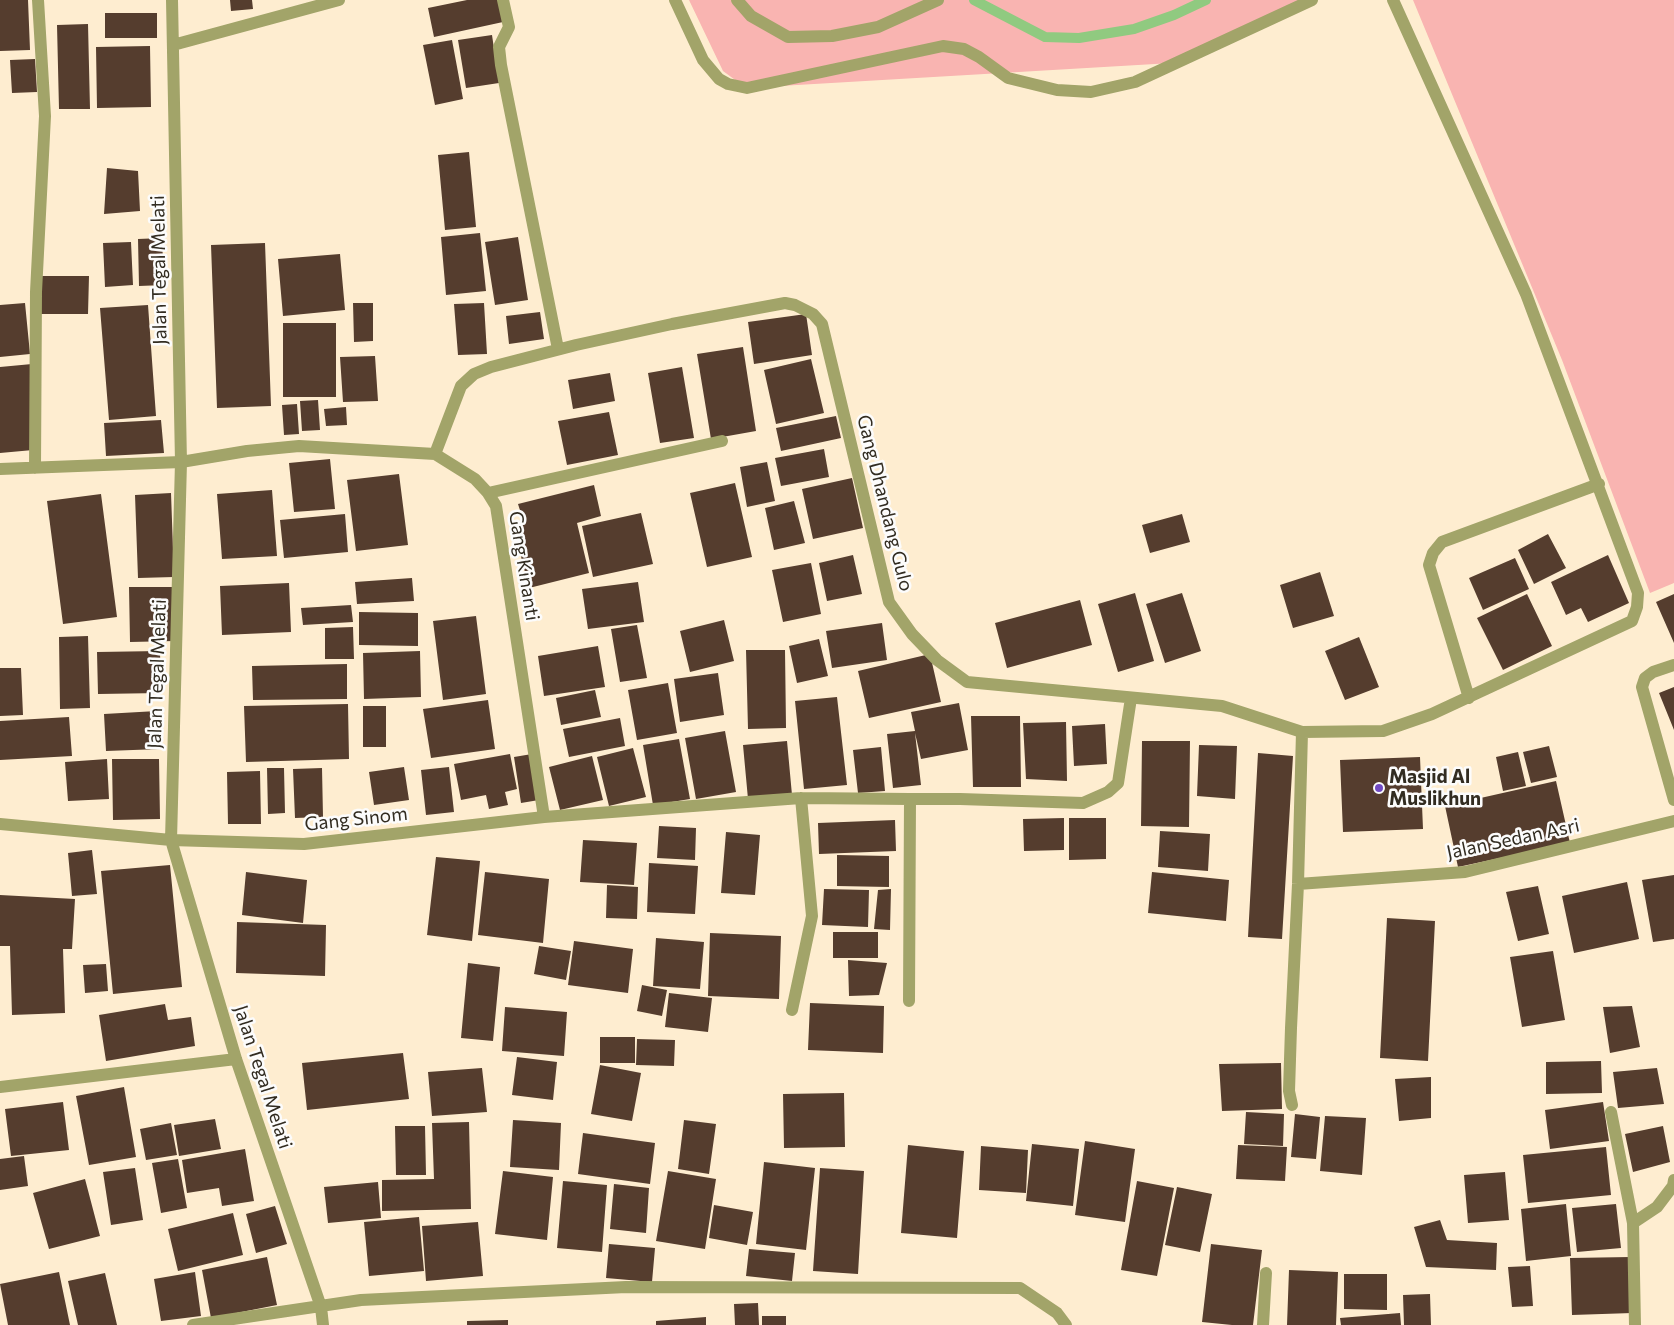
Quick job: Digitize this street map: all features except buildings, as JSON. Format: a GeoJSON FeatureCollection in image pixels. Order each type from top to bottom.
{"type":"FeatureCollection","features":[{"type":"Feature","properties":{"kind":"street"},"geometry":{"type":"LineString","coordinates":[[35,468],[36,292],[44,116],[38,0]]}},
{"type":"Feature","properties":{"kind":"street","name":"Jalan Tegal Melati"},"geometry":{"type":"LineString","coordinates":[[172,0],[181,462],[170,840],[236,1059],[321,1307],[323,1325]]}},
{"type":"Feature","properties":{"kind":"street"},"geometry":{"type":"LineString","coordinates":[[173,45],[339,0]]}},
{"type":"Feature","properties":{"kind":"street"},"geometry":{"type":"LineString","coordinates":[[503,0],[509,28],[499,47],[501,65],[558,349]]}},
{"type":"Feature","properties":{"kind":"street"},"geometry":{"type":"LineString","coordinates":[[675,0],[703,60],[719,79],[728,84],[747,88],[943,46],[964,49],[979,57],[1008,78],[1057,90],[1091,92],[1135,82],[1312,0]]}},
{"type":"Feature","properties":{"kind":"street"},"geometry":{"type":"LineString","coordinates":[[737,0],[751,16],[788,37],[832,36],[878,27],[938,0]]}},
{"type":"Feature","properties":{"kind":"street"},"geometry":{"type":"LineString","coordinates":[[1392,0],[1526,294],[1598,484],[1442,542],[1433,553],[1429,565],[1470,698]]}},
{"type":"Feature","properties":{"kind":"street","name":"Gang Dhandang Gulo"},"geometry":{"type":"LineString","coordinates":[[435,454],[461,386],[474,374],[491,367],[558,349],[672,324],[785,303],[795,305],[813,314],[822,324],[889,602],[912,634],[937,660],[967,682],[1222,706],[1302,732],[1383,731],[1470,698],[1632,621],[1637,607],[1638,593],[1598,484]]}},
{"type":"Feature","properties":{"kind":"street"},"geometry":{"type":"LineString","coordinates":[[488,493],[722,441]]}},
{"type":"Feature","properties":{"kind":"street","name":"Gang Kinanti"},"geometry":{"type":"LineString","coordinates":[[0,469],[181,462],[247,451],[299,446],[435,454],[475,479],[488,493],[496,506],[544,817]]}},
{"type":"Feature","properties":{"kind":"street"},"geometry":{"type":"LineString","coordinates":[[1674,665],[1653,672],[1645,678],[1642,687],[1674,800]]}},
{"type":"Feature","properties":{"kind":"street","name":"Gang Sinom"},"geometry":{"type":"LineString","coordinates":[[0,824],[170,840],[304,844],[544,817],[801,798],[960,799],[1083,803],[1108,792],[1118,782],[1131,698]]}},
{"type":"Feature","properties":{"kind":"street"},"geometry":{"type":"LineString","coordinates":[[1292,1105],[1289,1091],[1298,884],[1302,732]]}},
{"type":"Feature","properties":{"kind":"street"},"geometry":{"type":"LineString","coordinates":[[792,1010],[812,916],[801,798]]}},
{"type":"Feature","properties":{"kind":"street"},"geometry":{"type":"LineString","coordinates":[[910,799],[910,1001]]}},
{"type":"Feature","properties":{"kind":"street","name":"Jalan Sedan Asri"},"geometry":{"type":"LineString","coordinates":[[1298,884],[1465,872],[1674,821]]}},
{"type":"Feature","properties":{"kind":"street"},"geometry":{"type":"LineString","coordinates":[[0,1087],[236,1059]]}},
{"type":"Feature","properties":{"kind":"street"},"geometry":{"type":"LineString","coordinates":[[1611,1112],[1634,1223],[1635,1325]]}},
{"type":"Feature","properties":{"kind":"street"},"geometry":{"type":"LineString","coordinates":[[1634,1223],[1657,1207],[1673,1186],[1674,1180]]}},
{"type":"Feature","properties":{"kind":"street"},"geometry":{"type":"LineString","coordinates":[[1263,1325],[1266,1273]]}},
{"type":"Feature","properties":{"kind":"street"},"geometry":{"type":"LineString","coordinates":[[193,1325],[361,1300],[626,1287],[1020,1288],[1057,1313],[1066,1325]]}},
{"type":"Feature","properties":{"kind":"shaded area"},"geometry":{"type":"Polygon","coordinates":[[[689,0],[1304,0],[1172,63],[746,88],[723,71],[689,0]]]}},
{"type":"Feature","properties":{"kind":"shaded area"},"geometry":{"type":"Polygon","coordinates":[[[1413,0],[1674,0],[1674,583],[1650,593],[1562,360],[1413,0]]]}},
{"type":"Feature","properties":{"kind":"waterway"},"geometry":{"type":"LineString","coordinates":[[974,0],[1045,37],[1079,38],[1134,29],[1174,15],[1206,0]]}},
{"type":"Feature","properties":{"kind":"place","name":"Masjid Al Muslikhun"},"geometry":{"type":"Point","coordinates":[1379,788]}}]}
